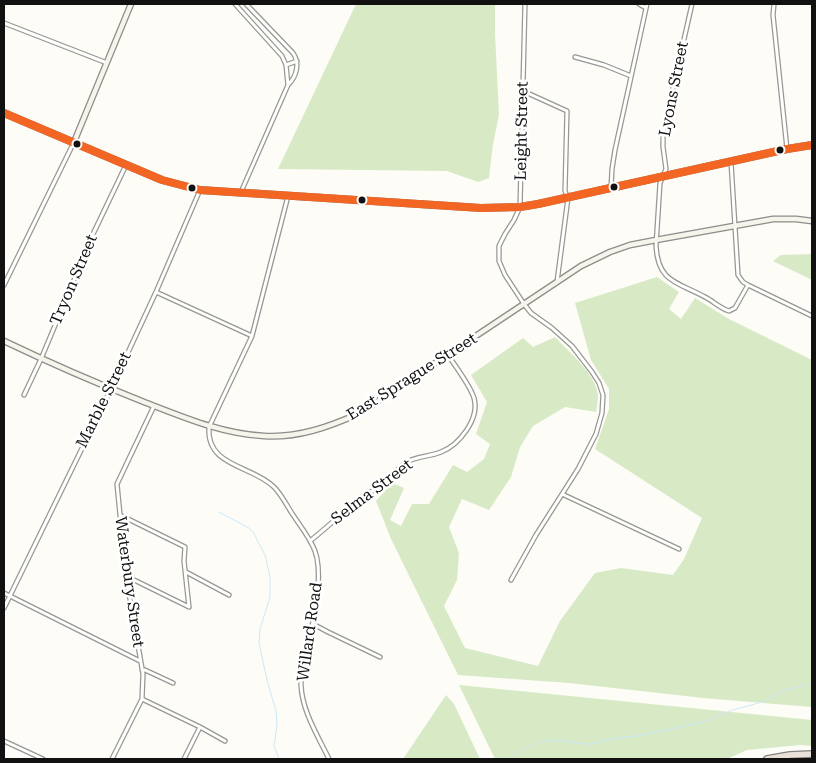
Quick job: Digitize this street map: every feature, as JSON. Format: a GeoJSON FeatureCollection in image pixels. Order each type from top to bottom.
{"type":"FeatureCollection","features":[{"type":"Feature","properties":{"kind":"highway"},"geometry":{"type":"LineString","coordinates":[[767,759],[812,754]]}},
{"type":"Feature","properties":{"kind":"main road"},"geometry":{"type":"LineString","coordinates":[[4,113],[162,180],[200,190],[481,208],[520,207],[538,204],[812,145]]}},
{"type":"Feature","properties":{"kind":"street"},"geometry":{"type":"LineString","coordinates":[[4,285],[74,142],[132,4]]}},
{"type":"Feature","properties":{"kind":"street"},"geometry":{"type":"LineString","coordinates":[[235,4],[282,56],[286,65],[288,85]]}},
{"type":"Feature","properties":{"kind":"street"},"geometry":{"type":"LineString","coordinates":[[241,193],[297,68],[297,61],[293,53],[246,4]]}},
{"type":"Feature","properties":{"kind":"street","name":"Leight Street"},"geometry":{"type":"LineString","coordinates":[[511,580],[578,469],[596,434],[602,413],[603,395],[599,383],[572,346],[531,313],[524,304],[499,261],[499,246],[520,207],[525,4]]}},
{"type":"Feature","properties":{"kind":"street"},"geometry":{"type":"LineString","coordinates":[[611,188],[615,150],[647,6],[639,4]]}},
{"type":"Feature","properties":{"kind":"street","name":"Lyons Street"},"geometry":{"type":"LineString","coordinates":[[692,4],[664,132],[663,147],[666,169],[660,183],[656,240],[658,259],[670,278],[679,285],[707,298],[723,309],[729,310],[734,308],[748,285]]}},
{"type":"Feature","properties":{"kind":"street"},"geometry":{"type":"LineString","coordinates":[[774,4],[773,14],[787,149]]}},
{"type":"Feature","properties":{"kind":"street"},"geometry":{"type":"LineString","coordinates":[[4,23],[107,63]]}},
{"type":"Feature","properties":{"kind":"street"},"geometry":{"type":"LineString","coordinates":[[575,57],[604,65],[631,76]]}},
{"type":"Feature","properties":{"kind":"street"},"geometry":{"type":"LineString","coordinates":[[286,65],[297,61]]}},
{"type":"Feature","properties":{"kind":"street"},"geometry":{"type":"LineString","coordinates":[[523,90],[567,111],[565,191],[568,198],[557,282]]}},
{"type":"Feature","properties":{"kind":"street"},"geometry":{"type":"LineString","coordinates":[[731,162],[738,275],[748,285],[812,316]]}},
{"type":"Feature","properties":{"kind":"street","name":"Tryon Street"},"geometry":{"type":"LineString","coordinates":[[24,395],[94,232],[126,164]]}},
{"type":"Feature","properties":{"kind":"street","name":"Marble Street"},"geometry":{"type":"LineString","coordinates":[[4,608],[111,389],[200,190]]}},
{"type":"Feature","properties":{"kind":"street"},"geometry":{"type":"LineString","coordinates":[[209,427],[252,336],[288,196]]}},
{"type":"Feature","properties":{"kind":"street","name":"East Sprague Street"},"geometry":{"type":"LineString","coordinates":[[4,341],[111,389],[209,427],[229,432],[266,436],[298,434],[320,429],[360,414],[581,266],[610,252],[656,240],[773,219],[812,221]]}},
{"type":"Feature","properties":{"kind":"street"},"geometry":{"type":"LineString","coordinates":[[156,292],[252,336]]}},
{"type":"Feature","properties":{"kind":"street","name":"Selma Street"},"geometry":{"type":"LineString","coordinates":[[310,541],[406,462],[434,455],[448,449],[463,436],[474,414],[474,397],[448,356]]}},
{"type":"Feature","properties":{"kind":"street","name":"Waterbury Street"},"geometry":{"type":"LineString","coordinates":[[112,759],[142,700],[143,684],[126,576],[117,484],[154,406]]}},
{"type":"Feature","properties":{"kind":"street","name":"Willard Road"},"geometry":{"type":"LineString","coordinates":[[209,427],[210,443],[218,453],[230,463],[262,478],[274,487],[310,541],[315,552],[318,581],[313,624],[302,663],[301,685],[302,698],[310,720],[329,759]]}},
{"type":"Feature","properties":{"kind":"street"},"geometry":{"type":"LineString","coordinates":[[562,494],[679,549]]}},
{"type":"Feature","properties":{"kind":"street"},"geometry":{"type":"LineString","coordinates":[[120,514],[185,547],[184,561],[189,607],[126,576]]}},
{"type":"Feature","properties":{"kind":"street"},"geometry":{"type":"LineString","coordinates":[[185,572],[229,595]]}},
{"type":"Feature","properties":{"kind":"street"},"geometry":{"type":"LineString","coordinates":[[4,593],[140,661]]}},
{"type":"Feature","properties":{"kind":"street"},"geometry":{"type":"LineString","coordinates":[[313,624],[380,657]]}},
{"type":"Feature","properties":{"kind":"street"},"geometry":{"type":"LineString","coordinates":[[142,670],[173,683]]}},
{"type":"Feature","properties":{"kind":"street"},"geometry":{"type":"LineString","coordinates":[[142,700],[225,741]]}},
{"type":"Feature","properties":{"kind":"street"},"geometry":{"type":"LineString","coordinates":[[184,759],[200,727]]}},
{"type":"Feature","properties":{"kind":"street"},"geometry":{"type":"LineString","coordinates":[[4,741],[43,759]]}},
{"type":"Feature","properties":{"kind":"green space"},"geometry":{"type":"Polygon","coordinates":[[[356,4],[495,4],[499,115],[489,178],[478,182],[447,171],[278,169],[356,4]]]}},
{"type":"Feature","properties":{"kind":"green space"},"geometry":{"type":"Polygon","coordinates":[[[812,254],[812,280],[773,261],[781,255],[812,254]]]}},
{"type":"Feature","properties":{"kind":"green space"},"geometry":{"type":"Polygon","coordinates":[[[657,277],[679,292],[669,309],[681,319],[695,298],[729,319],[812,360],[812,707],[703,698],[569,683],[458,675],[391,539],[376,501],[392,483],[404,488],[390,520],[401,526],[412,504],[429,504],[453,465],[467,472],[484,459],[490,444],[476,434],[487,402],[471,375],[523,338],[533,347],[555,337],[581,364],[593,380],[598,396],[596,412],[565,407],[533,426],[520,447],[511,477],[489,510],[462,499],[449,527],[459,553],[457,580],[444,606],[465,648],[538,666],[560,621],[595,573],[621,568],[673,575],[684,559],[702,518],[595,449],[609,409],[609,389],[591,360],[575,303],[657,277]]]}},
{"type":"Feature","properties":{"kind":"green space"},"geometry":{"type":"Polygon","coordinates":[[[459,685],[812,720],[812,746],[801,745],[747,750],[727,759],[495,759],[459,685]]]}},
{"type":"Feature","properties":{"kind":"green space"},"geometry":{"type":"Polygon","coordinates":[[[446,695],[454,704],[480,759],[403,759],[446,695]]]}},
{"type":"Feature","properties":{"kind":"waterway"},"geometry":{"type":"LineString","coordinates":[[219,512],[249,528],[265,555],[270,576],[270,597],[260,629],[259,643],[276,711],[277,726],[274,746],[279,759]]}},
{"type":"Feature","properties":{"kind":"waterway"},"geometry":{"type":"LineString","coordinates":[[508,759],[524,749],[543,741],[558,740],[591,744],[706,721],[733,710],[762,702],[783,691],[812,683]]}},
{"type":"Feature","properties":{"kind":"transit line"},"geometry":{"type":"LineString","coordinates":[[4,113],[162,180],[200,190],[481,208],[520,207],[538,204],[812,145]]}}]}
